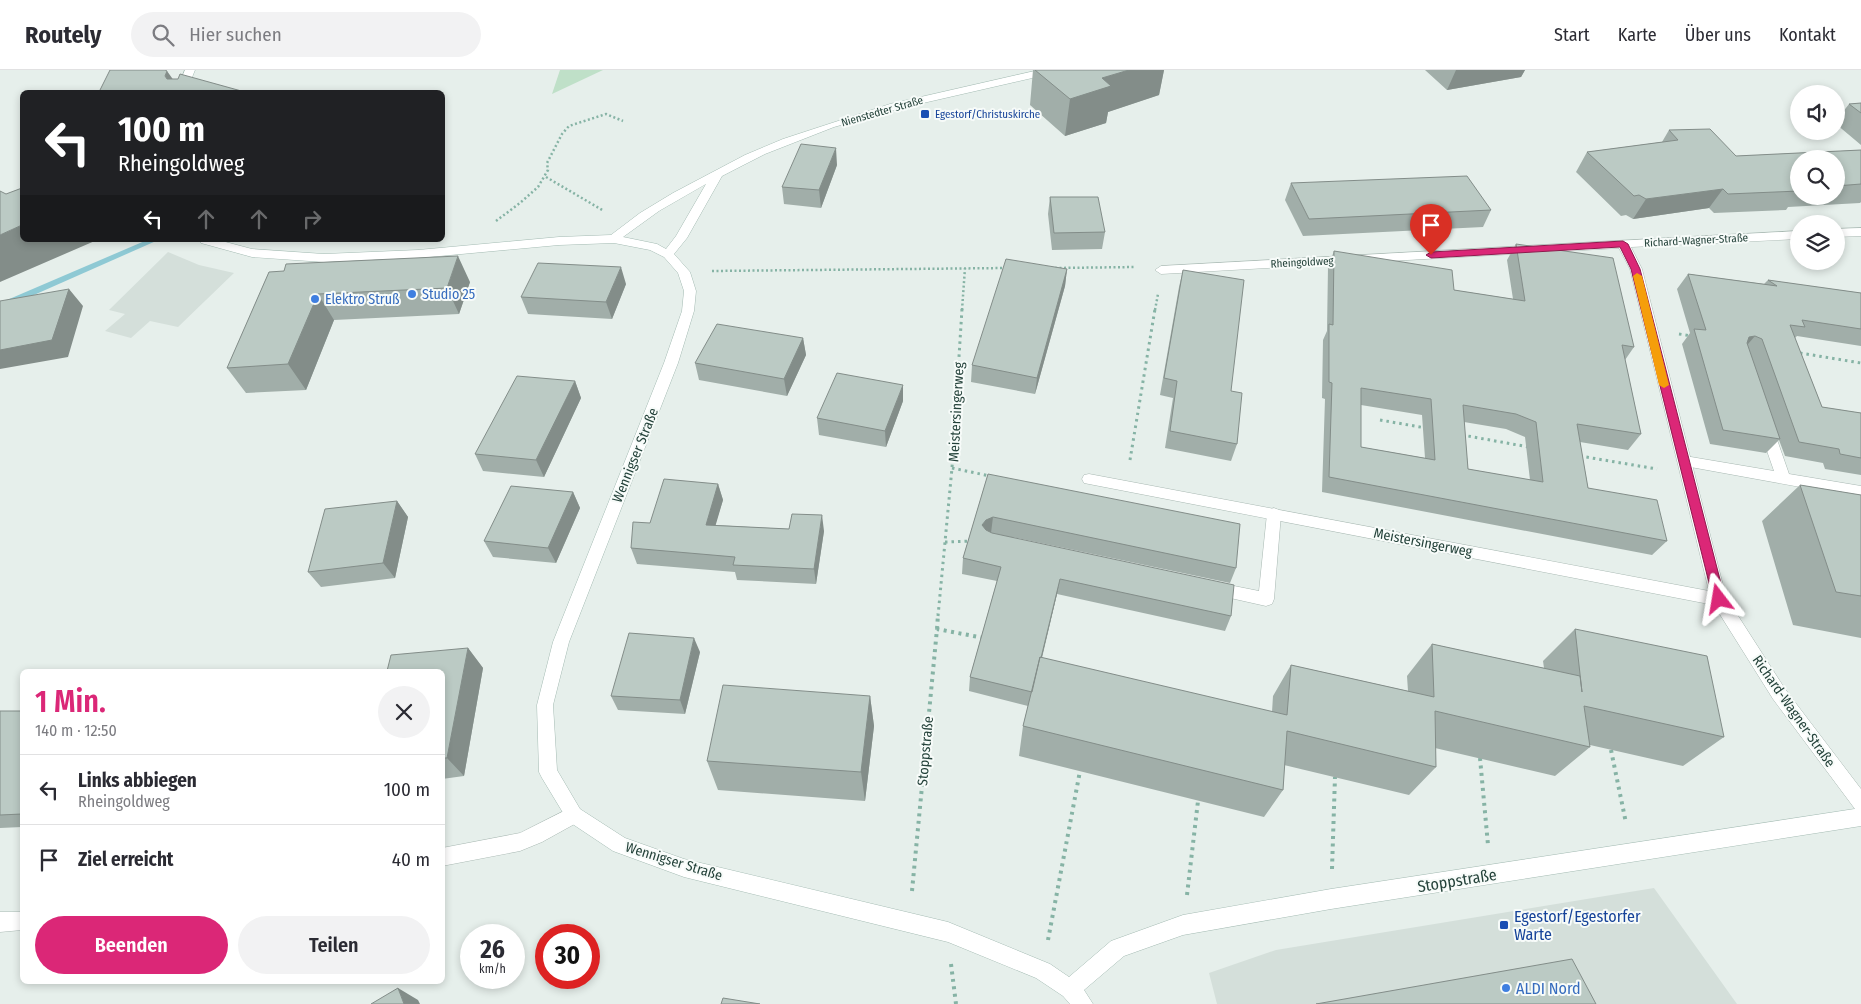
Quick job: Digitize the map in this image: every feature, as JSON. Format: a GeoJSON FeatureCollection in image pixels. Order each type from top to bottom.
{"type":"FeatureCollection","features":[{"type":"Feature","properties":{"kind":"main road"},"geometry":{"type":"LineString","coordinates":[[182,90],[190,70]]}},
{"type":"Feature","properties":{"kind":"main road","name":"Nienstedter Straße"},"geometry":{"type":"LineString","coordinates":[[614,239],[632,222],[718,173],[755,154],[800,136],[873,113],[970,87],[1054,70]]}},
{"type":"Feature","properties":{"kind":"main road"},"geometry":{"type":"LineString","coordinates":[[668,254],[681,238],[718,173]]}},
{"type":"Feature","properties":{"kind":"main road"},"geometry":{"type":"LineString","coordinates":[[1845,233],[1861,232]]}},
{"type":"Feature","properties":{"kind":"main road","name":"Richard-Wagner-Straße"},"geometry":{"type":"LineString","coordinates":[[1790,235],[1623,244],[1636,269],[1719,599],[1779,694],[1861,803]]}},
{"type":"Feature","properties":{"kind":"main road"},"geometry":{"type":"LineString","coordinates":[[212,242],[252,253],[324,258],[418,254],[559,241],[614,239],[635,242],[668,254],[684,272]]}},
{"type":"Feature","properties":{"kind":"main road","name":"Rheingoldweg"},"geometry":{"type":"LineString","coordinates":[[1161,270],[1623,244]]}},
{"type":"Feature","properties":{"kind":"main road","name":"Wennigser Straße"},"geometry":{"type":"LineString","coordinates":[[684,272],[690,291],[688,312],[671,363],[561,642],[545,705],[548,772],[574,815],[620,845],[684,868],[948,932],[1043,971],[1076,997]]}},
{"type":"Feature","properties":{"kind":"main road"},"geometry":{"type":"LineString","coordinates":[[1761,413],[1783,478]]}},
{"type":"Feature","properties":{"kind":"main road"},"geometry":{"type":"LineString","coordinates":[[1686,468],[1783,478],[1861,492]]}},
{"type":"Feature","properties":{"kind":"main road","name":"Meistersingerweg"},"geometry":{"type":"LineString","coordinates":[[1089,479],[1719,599]]}},
{"type":"Feature","properties":{"kind":"main road"},"geometry":{"type":"LineString","coordinates":[[1200,585],[1266,599],[1274,514]]}},
{"type":"Feature","properties":{"kind":"main road"},"geometry":{"type":"LineString","coordinates":[[445,855],[520,842],[536,836],[574,815]]}},
{"type":"Feature","properties":{"kind":"main road","name":"Stoppstraße"},"geometry":{"type":"LineString","coordinates":[[1076,997],[1118,948],[1183,925],[1331,899],[1861,817]]}},
{"type":"Feature","properties":{"kind":"main road"},"geometry":{"type":"LineString","coordinates":[[0,922],[20,921]]}},
{"type":"Feature","properties":{"kind":"path"},"geometry":{"type":"LineString","coordinates":[[493,223],[521,203],[546,177],[549,168],[547,163],[562,134],[569,126],[599,114],[606,114],[623,121]]}},
{"type":"Feature","properties":{"kind":"path"},"geometry":{"type":"LineString","coordinates":[[546,177],[604,212]]}},
{"type":"Feature","properties":{"kind":"path"},"geometry":{"type":"LineString","coordinates":[[1052,268],[1149,267],[1161,270]]}},
{"type":"Feature","properties":{"kind":"path","name":"Meistersingerweg"},"geometry":{"type":"LineString","coordinates":[[965,268],[952,468],[998,478]]}},
{"type":"Feature","properties":{"kind":"path"},"geometry":{"type":"LineString","coordinates":[[684,272],[1013,268]]}},
{"type":"Feature","properties":{"kind":"path"},"geometry":{"type":"LineString","coordinates":[[1126,486],[1158,296],[1152,279],[1161,270]]}},
{"type":"Feature","properties":{"kind":"path"},"geometry":{"type":"LineString","coordinates":[[1651,329],[1699,337]]}},
{"type":"Feature","properties":{"kind":"path"},"geometry":{"type":"LineString","coordinates":[[1794,352],[1861,363]]}},
{"type":"Feature","properties":{"kind":"path"},"geometry":{"type":"LineString","coordinates":[[1380,420],[1428,429]]}},
{"type":"Feature","properties":{"kind":"path"},"geometry":{"type":"LineString","coordinates":[[1457,434],[1534,447]]}},
{"type":"Feature","properties":{"kind":"path"},"geometry":{"type":"LineString","coordinates":[[1572,454],[1686,468]]}},
{"type":"Feature","properties":{"kind":"path","name":"Stoppstraße"},"geometry":{"type":"LineString","coordinates":[[909,922],[952,468]]}},
{"type":"Feature","properties":{"kind":"path"},"geometry":{"type":"LineString","coordinates":[[945,542],[982,541]]}},
{"type":"Feature","properties":{"kind":"path"},"geometry":{"type":"LineString","coordinates":[[936,629],[984,638]]}},
{"type":"Feature","properties":{"kind":"path"},"geometry":{"type":"LineString","coordinates":[[1611,750],[1632,852]]}},
{"type":"Feature","properties":{"kind":"path"},"geometry":{"type":"LineString","coordinates":[[1480,758],[1491,875]]}},
{"type":"Feature","properties":{"kind":"path"},"geometry":{"type":"LineString","coordinates":[[1043,971],[1080,772]]}},
{"type":"Feature","properties":{"kind":"path"},"geometry":{"type":"LineString","coordinates":[[1331,899],[1335,777]]}},
{"type":"Feature","properties":{"kind":"path"},"geometry":{"type":"LineString","coordinates":[[1183,925],[1198,801]]}},
{"type":"Feature","properties":{"kind":"shaded area"},"geometry":{"type":"Polygon","coordinates":[[[168,252],[199,265],[234,273],[178,327],[150,321],[131,338],[105,331],[125,314],[109,310],[168,252]]]}},
{"type":"Feature","properties":{"kind":"shaded area"},"geometry":{"type":"Polygon","coordinates":[[[1654,888],[1737,1004],[1217,1004],[1209,973],[1276,950],[1654,888]]]}},
{"type":"Feature","properties":{"kind":"green space"},"geometry":{"type":"Polygon","coordinates":[[[560,70],[603,70],[552,94],[560,70]]]}},
{"type":"Feature","properties":{"kind":"building"},"geometry":{"type":"Polygon","coordinates":[[[110,70],[165,70],[167,71],[165,76],[167,79],[178,79],[180,74],[238,90],[100,90],[110,70]]]}},
{"type":"Feature","properties":{"kind":"building"},"geometry":{"type":"Polygon","coordinates":[[[1035,70],[1129,70],[1102,78],[1111,86],[1070,99],[1035,70]]]}},
{"type":"Feature","properties":{"kind":"building"},"geometry":{"type":"Polygon","coordinates":[[[1861,103],[1861,113],[1849,104],[1861,103]]]}},
{"type":"Feature","properties":{"kind":"building"},"geometry":{"type":"Polygon","coordinates":[[[1710,129],[1736,156],[1790,153],[1790,191],[1728,194],[1723,189],[1646,199],[1639,195],[1634,196],[1587,152],[1678,140],[1669,130],[1710,129]]]}},
{"type":"Feature","properties":{"kind":"building"},"geometry":{"type":"Polygon","coordinates":[[[801,144],[836,148],[819,190],[782,187],[801,144]]]}},
{"type":"Feature","properties":{"kind":"building"},"geometry":{"type":"Polygon","coordinates":[[[1861,150],[1861,184],[1845,185],[1845,151],[1861,150]]]}},
{"type":"Feature","properties":{"kind":"building"},"geometry":{"type":"Polygon","coordinates":[[[1467,176],[1491,210],[1309,219],[1291,183],[1467,176]]]}},
{"type":"Feature","properties":{"kind":"building"},"geometry":{"type":"Polygon","coordinates":[[[20,189],[20,226],[0,235],[0,191],[6,194],[20,189]]]}},
{"type":"Feature","properties":{"kind":"building"},"geometry":{"type":"Polygon","coordinates":[[[1050,197],[1098,197],[1105,232],[1054,233],[1050,197]]]}},
{"type":"Feature","properties":{"kind":"building"},"geometry":{"type":"Polygon","coordinates":[[[1516,244],[1613,258],[1634,347],[1622,345],[1641,434],[1577,424],[1588,488],[1657,500],[1667,541],[1329,477],[1332,383],[1329,382],[1329,324],[1333,325],[1334,251],[1452,270],[1454,290],[1525,301],[1516,244]],[[1361,388],[1361,447],[1435,460],[1431,399],[1361,388]],[[1463,405],[1468,469],[1543,482],[1536,422],[1516,414],[1463,405]]]}},
{"type":"Feature","properties":{"kind":"building"},"geometry":{"type":"Polygon","coordinates":[[[458,256],[447,288],[318,294],[288,364],[227,368],[269,272],[284,271],[286,264],[458,256]]]}},
{"type":"Feature","properties":{"kind":"building"},"geometry":{"type":"Polygon","coordinates":[[[1006,259],[1067,269],[1037,378],[972,365],[1006,259]]]}},
{"type":"Feature","properties":{"kind":"building"},"geometry":{"type":"Polygon","coordinates":[[[538,263],[621,267],[606,302],[521,297],[538,263]]]}},
{"type":"Feature","properties":{"kind":"building"},"geometry":{"type":"Polygon","coordinates":[[[1183,270],[1244,280],[1231,391],[1242,393],[1237,444],[1170,431],[1177,381],[1164,378],[1183,270]]]}},
{"type":"Feature","properties":{"kind":"building"},"geometry":{"type":"Polygon","coordinates":[[[1688,274],[1777,286],[1768,280],[1861,293],[1861,329],[1802,320],[1805,327],[1790,325],[1822,407],[1861,413],[1861,458],[1840,454],[1839,449],[1799,442],[1762,339],[1755,336],[1749,337],[1747,343],[1780,439],[1723,430],[1694,329],[1706,330],[1688,274]]]}},
{"type":"Feature","properties":{"kind":"building"},"geometry":{"type":"Polygon","coordinates":[[[69,289],[52,340],[0,350],[0,301],[69,289]]]}},
{"type":"Feature","properties":{"kind":"building"},"geometry":{"type":"Polygon","coordinates":[[[717,324],[803,338],[784,379],[695,363],[717,324]]]}},
{"type":"Feature","properties":{"kind":"building"},"geometry":{"type":"Polygon","coordinates":[[[837,373],[903,385],[885,431],[817,418],[837,373]]]}},
{"type":"Feature","properties":{"kind":"building"},"geometry":{"type":"Polygon","coordinates":[[[517,376],[575,381],[536,460],[475,454],[517,376]]]}},
{"type":"Feature","properties":{"kind":"building"},"geometry":{"type":"Polygon","coordinates":[[[988,474],[1240,524],[1236,568],[993,517],[986,520],[982,525],[992,533],[1234,585],[1231,616],[1060,579],[1032,692],[970,677],[1001,567],[963,558],[988,474]]]}},
{"type":"Feature","properties":{"kind":"building"},"geometry":{"type":"Polygon","coordinates":[[[664,479],[718,484],[706,525],[789,529],[792,514],[822,515],[814,569],[733,565],[735,557],[631,548],[633,522],[650,523],[664,479]]]}},
{"type":"Feature","properties":{"kind":"building"},"geometry":{"type":"Polygon","coordinates":[[[1800,485],[1861,495],[1861,596],[1836,592],[1800,485]]]}},
{"type":"Feature","properties":{"kind":"building"},"geometry":{"type":"Polygon","coordinates":[[[511,486],[573,492],[548,548],[484,541],[511,486]]]}},
{"type":"Feature","properties":{"kind":"building"},"geometry":{"type":"Polygon","coordinates":[[[397,501],[383,563],[308,572],[325,509],[397,501]]]}},
{"type":"Feature","properties":{"kind":"building"},"geometry":{"type":"Polygon","coordinates":[[[1575,629],[1707,656],[1724,737],[1584,706],[1590,747],[1435,711],[1436,767],[1287,731],[1283,790],[1023,726],[1040,657],[1287,715],[1291,665],[1434,697],[1432,644],[1580,676],[1582,692],[1575,629]]]}},
{"type":"Feature","properties":{"kind":"building"},"geometry":{"type":"Polygon","coordinates":[[[629,633],[694,638],[680,700],[611,696],[629,633]]]}},
{"type":"Feature","properties":{"kind":"building"},"geometry":{"type":"Polygon","coordinates":[[[468,648],[447,758],[445,758],[445,669],[388,669],[391,655],[468,648]]]}},
{"type":"Feature","properties":{"kind":"building"},"geometry":{"type":"Polygon","coordinates":[[[723,685],[870,696],[861,772],[707,761],[723,685]]]}},
{"type":"Feature","properties":{"kind":"building"},"geometry":{"type":"Polygon","coordinates":[[[0,711],[20,711],[20,814],[0,815],[0,711]]]}},
{"type":"Feature","properties":{"kind":"building"},"geometry":{"type":"Polygon","coordinates":[[[1572,959],[1596,1004],[1316,1004],[1572,959]]]}},
{"type":"Feature","properties":{"kind":"building"},"geometry":{"type":"Polygon","coordinates":[[[398,988],[404,1004],[371,1004],[398,988]]]}},
{"type":"Feature","properties":{"kind":"building"},"geometry":{"type":"Polygon","coordinates":[[[723,998],[760,1004],[721,1004],[723,998]]]}},
{"type":"Feature","properties":{"kind":"waterway"},"geometry":{"type":"LineString","coordinates":[[0,307],[150,242]]}},
{"type":"Feature","properties":{"kind":"slow traffic"},"geometry":{"type":"LineString","coordinates":[[1637,276],[1664,385]]}},
{"type":"Feature","properties":{"kind":"place","name":"Egestorf/Christuskirche"},"geometry":{"type":"Point","coordinates":[925,114]}},
{"type":"Feature","properties":{"kind":"place","name":"Studio 25"},"geometry":{"type":"Point","coordinates":[412,294]}},
{"type":"Feature","properties":{"kind":"place","name":"Elektro Struß"},"geometry":{"type":"Point","coordinates":[315,299]}},
{"type":"Feature","properties":{"kind":"place","name":"Egestorf/Egestorfer Warte"},"geometry":{"type":"Point","coordinates":[1504,925]}},
{"type":"Feature","properties":{"kind":"place","name":"ALDI Nord"},"geometry":{"type":"Point","coordinates":[1506,988]}},
{"type":"Feature","properties":{"kind":"route"},"geometry":{"type":"LineString","coordinates":[[1431,255],[1623,244],[1636,269],[1662,380],[1685,461],[1719,599]]}}]}
